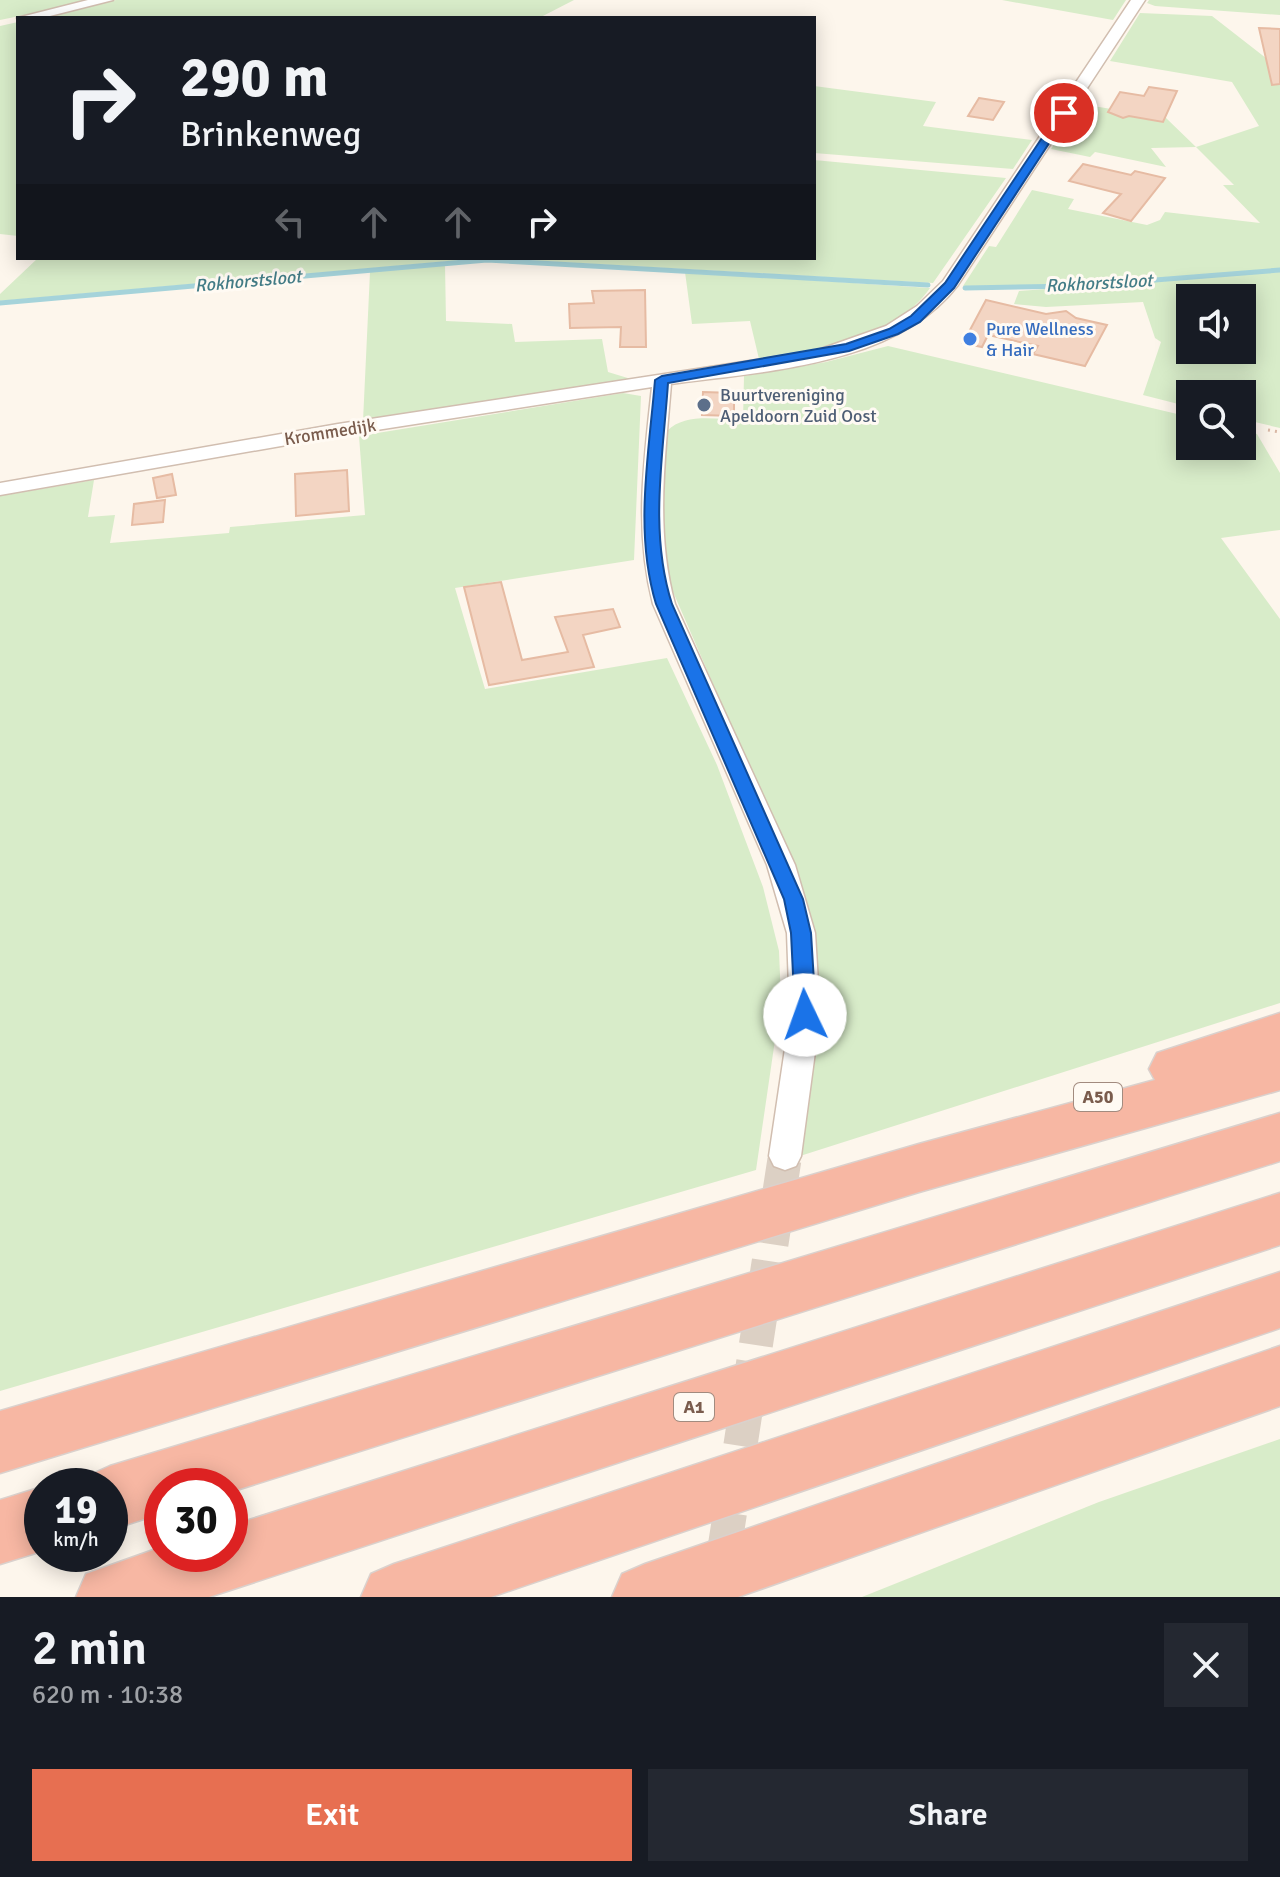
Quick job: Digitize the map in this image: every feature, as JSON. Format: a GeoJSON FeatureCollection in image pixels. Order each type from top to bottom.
{"type":"FeatureCollection","features":[{"type":"Feature","properties":{"kind":"highway","name":"A50"},"geometry":{"type":"LineString","coordinates":[[919,1168],[1133,1083],[1280,1034]]}},
{"type":"Feature","properties":{"kind":"highway"},"geometry":{"type":"LineString","coordinates":[[0,1442],[919,1168],[1280,1068]]}},
{"type":"Feature","properties":{"kind":"highway"},"geometry":{"type":"LineString","coordinates":[[128,1492],[1280,1137]]}},
{"type":"Feature","properties":{"kind":"highway","name":"A1"},"geometry":{"type":"LineString","coordinates":[[109,1597],[1280,1219]]}},
{"type":"Feature","properties":{"kind":"highway"},"geometry":{"type":"LineString","coordinates":[[394,1597],[1280,1300]]}},
{"type":"Feature","properties":{"kind":"highway"},"geometry":{"type":"LineString","coordinates":[[645,1597],[1280,1376]]}},
{"type":"Feature","properties":{"kind":"highway"},"geometry":{"type":"LineString","coordinates":[[0,1532],[24,1525]]}},
{"type":"Feature","properties":{"kind":"street"},"geometry":{"type":"LineString","coordinates":[[33,16],[106,0]]}},
{"type":"Feature","properties":{"kind":"street","name":"Krommedijk"},"geometry":{"type":"LineString","coordinates":[[0,489],[338,430],[662,380],[849,347],[893,331],[922,313],[949,285],[1138,0]]}},
{"type":"Feature","properties":{"kind":"street"},"geometry":{"type":"LineString","coordinates":[[662,380],[651,523],[654,571],[664,604],[781,865],[801,933],[805,1015],[785,1156]]}},
{"type":"Feature","properties":{"kind":"path"},"geometry":{"type":"LineString","coordinates":[[1268,430],[1280,432]]}},
{"type":"Feature","properties":{"kind":"green space"},"geometry":{"type":"Polygon","coordinates":[[[0,0],[98,0],[16,16],[0,20],[0,0]]]}},
{"type":"Feature","properties":{"kind":"green space"},"geometry":{"type":"Polygon","coordinates":[[[116,0],[574,0],[543,16],[49,16],[116,0]]]}},
{"type":"Feature","properties":{"kind":"green space"},"geometry":{"type":"Polygon","coordinates":[[[1002,0],[1126,0],[1113,20],[1002,0]]]}},
{"type":"Feature","properties":{"kind":"green space"},"geometry":{"type":"Polygon","coordinates":[[[1149,0],[1280,0],[1280,15],[1155,6],[1147,3],[1149,0]]]}},
{"type":"Feature","properties":{"kind":"green space"},"geometry":{"type":"Polygon","coordinates":[[[1140,13],[1212,16],[1280,69],[1280,269],[1078,285],[963,286],[989,246],[996,247],[1032,190],[1074,199],[1068,209],[1147,225],[1160,220],[1165,212],[1260,223],[1223,185],[1234,185],[1196,147],[1259,126],[1232,82],[1110,61],[1140,13]]]}},
{"type":"Feature","properties":{"kind":"green space"},"geometry":{"type":"Polygon","coordinates":[[[16,22],[16,236],[0,234],[0,26],[16,22]]]}},
{"type":"Feature","properties":{"kind":"green space"},"geometry":{"type":"Polygon","coordinates":[[[816,86],[936,102],[923,126],[1032,140],[1013,169],[816,153],[816,86]]]}},
{"type":"Feature","properties":{"kind":"green space"},"geometry":{"type":"Polygon","coordinates":[[[1081,104],[1166,118],[1196,147],[1151,148],[1166,167],[1095,152],[1090,157],[1051,149],[1081,104]]]}},
{"type":"Feature","properties":{"kind":"green space"},"geometry":{"type":"Polygon","coordinates":[[[816,160],[1006,178],[933,283],[523,260],[816,260],[816,160]]]}},
{"type":"Feature","properties":{"kind":"green space"},"geometry":{"type":"Polygon","coordinates":[[[36,260],[464,260],[0,301],[0,294],[36,260]]]}},
{"type":"Feature","properties":{"kind":"green space"},"geometry":{"type":"Polygon","coordinates":[[[445,265],[446,321],[512,324],[515,342],[602,339],[608,372],[631,379],[363,421],[370,272],[445,265]]]}},
{"type":"Feature","properties":{"kind":"green space"},"geometry":{"type":"Polygon","coordinates":[[[685,272],[930,288],[914,306],[875,331],[829,346],[759,359],[750,321],[692,324],[685,272]]]}},
{"type":"Feature","properties":{"kind":"green space"},"geometry":{"type":"Polygon","coordinates":[[[1280,272],[1280,428],[1256,422],[1256,380],[1176,380],[1176,403],[1143,395],[1161,342],[1155,338],[1143,302],[1046,307],[1014,304],[1019,291],[1280,272]]]}},
{"type":"Feature","properties":{"kind":"green space"},"geometry":{"type":"Polygon","coordinates":[[[888,346],[1176,414],[1176,460],[1256,460],[1257,434],[1280,473],[1280,530],[1221,538],[1280,619],[1280,1003],[800,1156],[817,1039],[817,958],[805,911],[774,824],[667,578],[663,527],[667,431],[693,419],[743,420],[744,376],[826,362],[888,346]]]}},
{"type":"Feature","properties":{"kind":"green space"},"geometry":{"type":"Polygon","coordinates":[[[623,393],[641,396],[634,560],[455,588],[485,689],[667,658],[717,765],[763,887],[779,951],[781,999],[756,1170],[0,1391],[0,496],[94,480],[88,517],[115,515],[110,543],[229,533],[230,527],[365,515],[359,436],[623,393]]]}},
{"type":"Feature","properties":{"kind":"green space"},"geometry":{"type":"Polygon","coordinates":[[[1280,1439],[1280,1597],[862,1597],[1099,1502],[1280,1439]]]}},
{"type":"Feature","properties":{"kind":"building"},"geometry":{"type":"Polygon","coordinates":[[[1259,28],[1280,29],[1280,84],[1272,85],[1259,28]]]}},
{"type":"Feature","properties":{"kind":"building"},"geometry":{"type":"Polygon","coordinates":[[[1149,87],[1177,91],[1163,122],[1129,116],[1123,118],[1108,112],[1120,92],[1144,96],[1149,87]]]}},
{"type":"Feature","properties":{"kind":"building"},"geometry":{"type":"Polygon","coordinates":[[[979,98],[1004,102],[993,120],[968,116],[979,98]]]}},
{"type":"Feature","properties":{"kind":"building"},"geometry":{"type":"Polygon","coordinates":[[[1083,164],[1131,175],[1135,171],[1165,178],[1131,221],[1103,213],[1121,194],[1069,181],[1083,164]]]}},
{"type":"Feature","properties":{"kind":"building"},"geometry":{"type":"Polygon","coordinates":[[[645,290],[646,347],[620,347],[621,327],[570,328],[569,304],[594,303],[592,291],[645,290]]]}},
{"type":"Feature","properties":{"kind":"building"},"geometry":{"type":"Polygon","coordinates":[[[986,300],[1046,314],[1066,311],[1076,318],[1107,325],[1085,366],[1033,354],[1038,346],[988,335],[982,347],[963,343],[986,300]]]}},
{"type":"Feature","properties":{"kind":"building"},"geometry":{"type":"Polygon","coordinates":[[[703,392],[734,393],[734,416],[702,415],[703,392]]]}},
{"type":"Feature","properties":{"kind":"building"},"geometry":{"type":"Polygon","coordinates":[[[347,470],[349,511],[296,516],[295,474],[347,470]]]}},
{"type":"Feature","properties":{"kind":"building"},"geometry":{"type":"Polygon","coordinates":[[[172,474],[176,495],[157,498],[153,478],[172,474]]]}},
{"type":"Feature","properties":{"kind":"building"},"geometry":{"type":"Polygon","coordinates":[[[165,500],[163,522],[132,525],[134,504],[165,500]]]}},
{"type":"Feature","properties":{"kind":"building"},"geometry":{"type":"Polygon","coordinates":[[[501,582],[522,660],[568,652],[555,617],[613,609],[620,627],[583,635],[594,667],[489,685],[464,587],[501,582]]]}},
{"type":"Feature","properties":{"kind":"waterway","name":"Rokhorstsloot"},"geometry":{"type":"LineString","coordinates":[[0,303],[487,260],[928,285]]}},
{"type":"Feature","properties":{"kind":"waterway","name":"Rokhorstsloot"},"geometry":{"type":"LineString","coordinates":[[965,288],[1079,286],[1280,270]]}},
{"type":"Feature","properties":{"kind":"tunnel"},"geometry":{"type":"LineString","coordinates":[[717,1597],[785,1156]]}},
{"type":"Feature","properties":{"kind":"place","name":"Pure Wellness & Hair"},"geometry":{"type":"Point","coordinates":[970,339]}},
{"type":"Feature","properties":{"kind":"place","name":"Buurtvereniging Apeldoorn Zuid Oost"},"geometry":{"type":"Point","coordinates":[704,405]}},
{"type":"Feature","properties":{"kind":"route"},"geometry":{"type":"LineString","coordinates":[[805,1015],[801,933],[793,899],[781,865],[664,604],[654,571],[650,545],[662,380],[798,359],[849,347],[875,339],[915,319],[949,285],[1064,113]]}}]}
